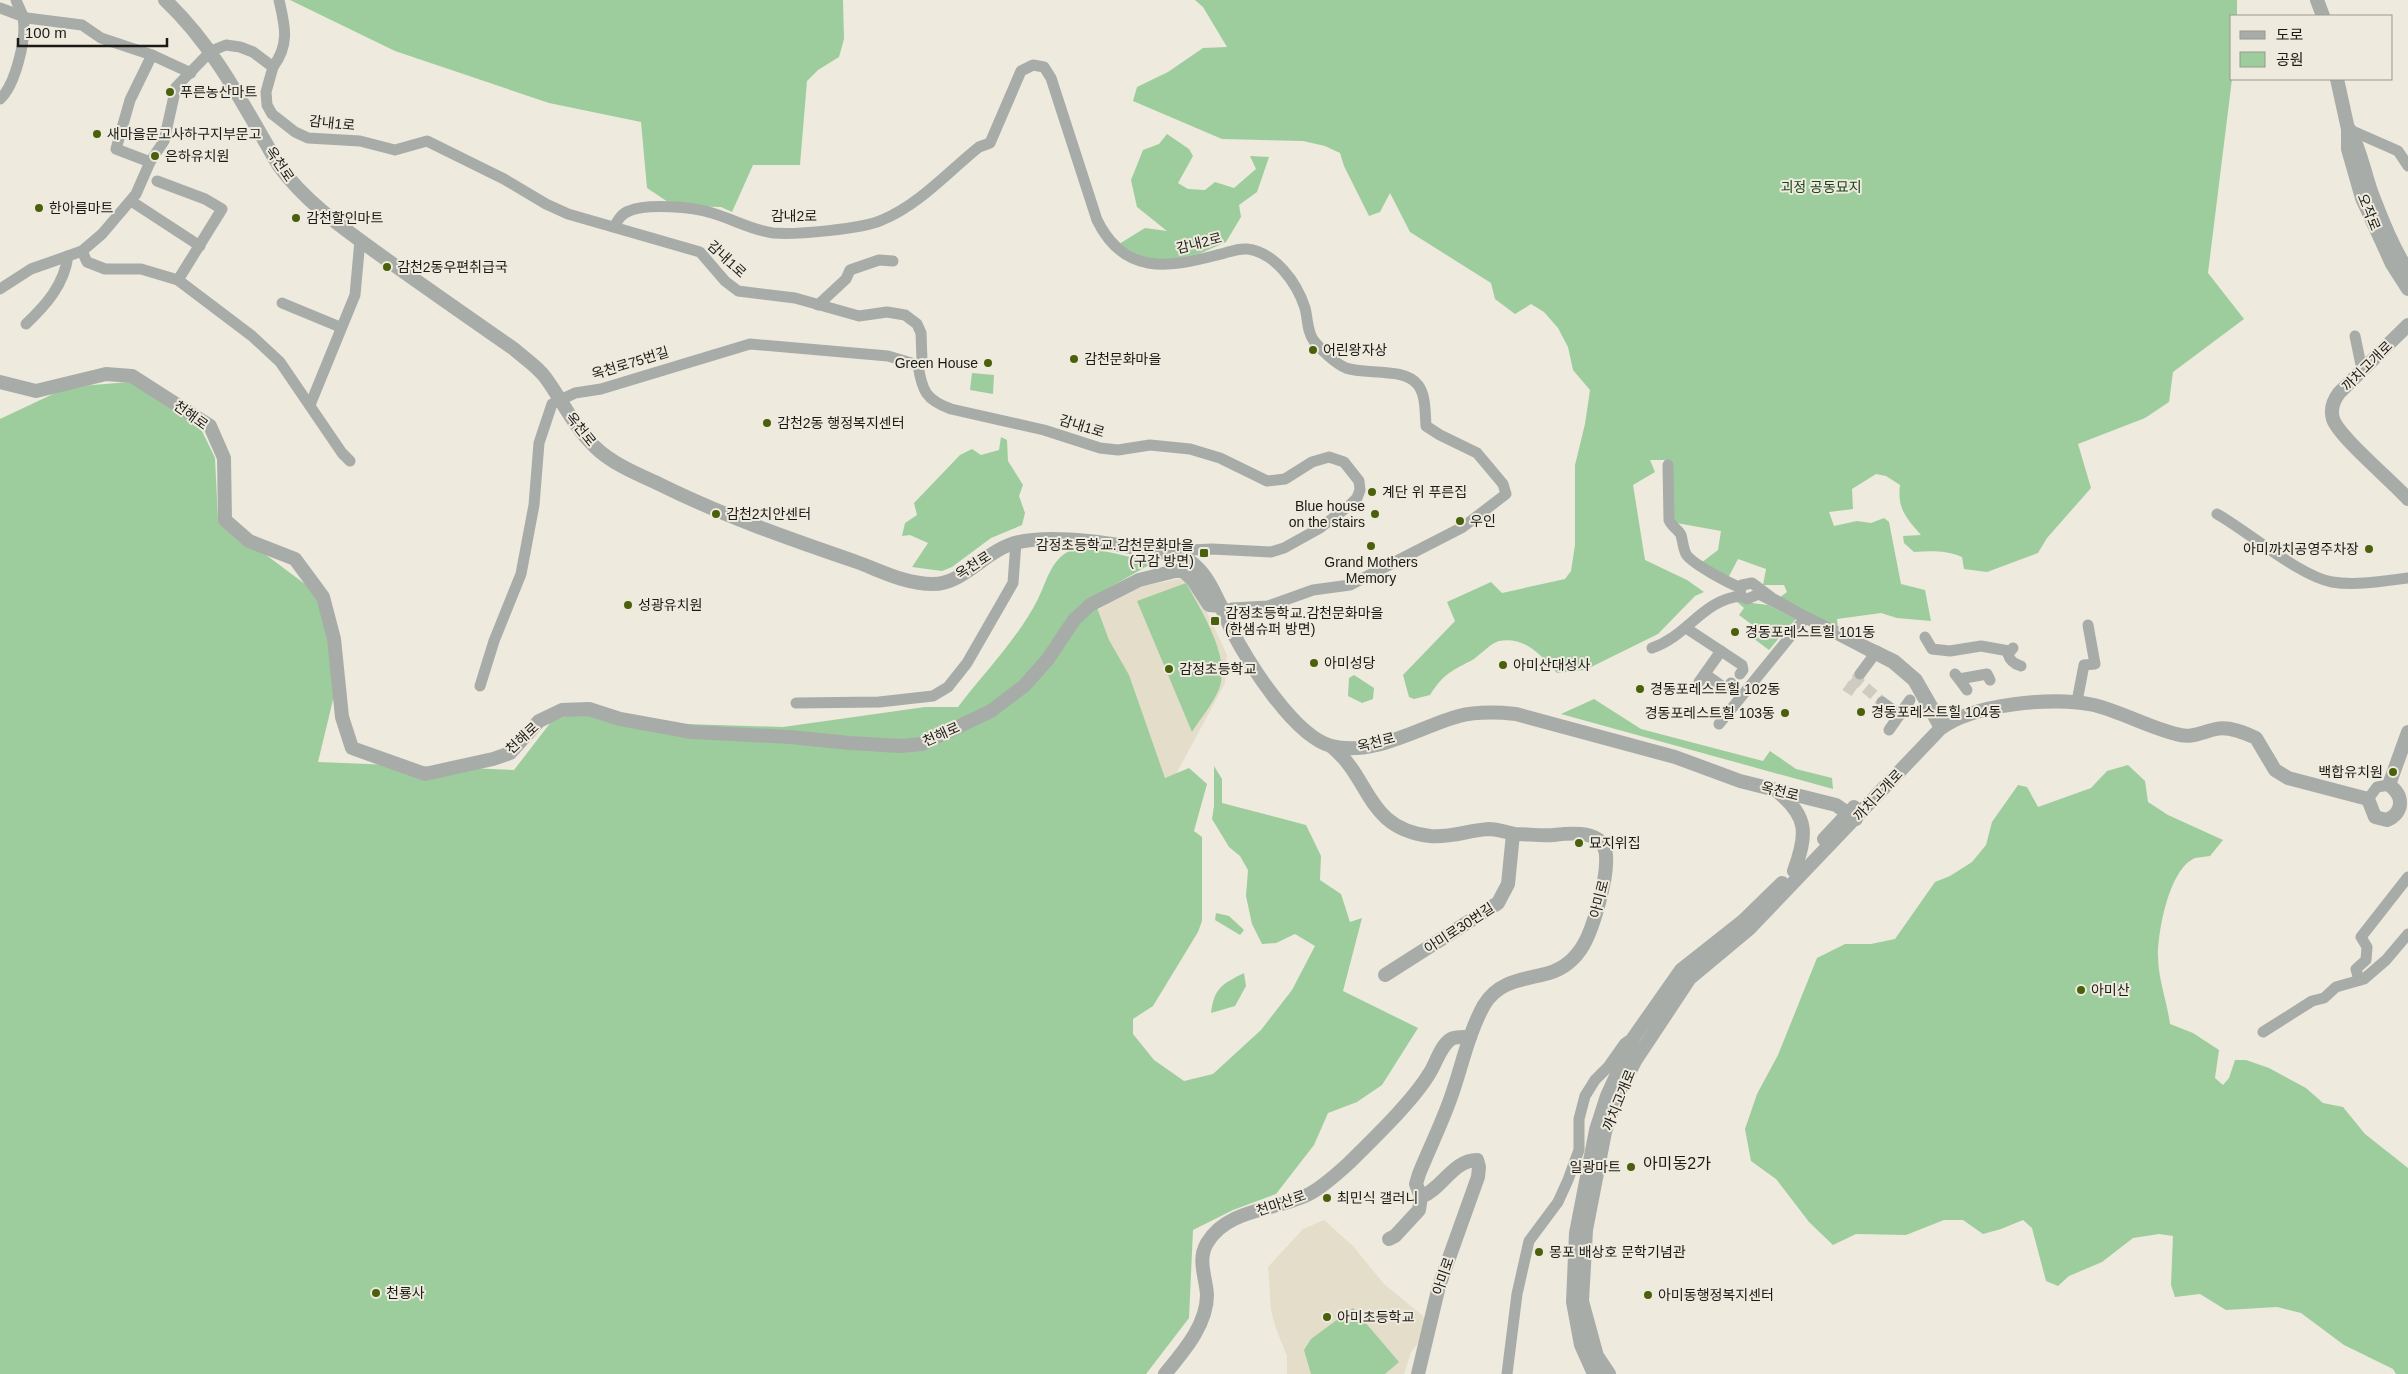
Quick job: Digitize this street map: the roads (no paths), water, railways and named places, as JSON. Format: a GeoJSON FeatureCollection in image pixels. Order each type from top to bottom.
{"type":"FeatureCollection","features":[{"type":"Feature","properties":{"kind":"street"},"geometry":{"type":"LineString","coordinates":[[0,99],[7,92],[18,64],[24,25],[16,0]]}},
{"type":"Feature","properties":{"kind":"street","name":"옥천로"},"geometry":{"type":"LineString","coordinates":[[165,0],[182,16],[211,51],[287,178],[315,206],[514,349],[545,377],[572,421],[596,448],[638,474],[697,503],[753,526],[870,566],[894,577],[924,584],[946,582],[996,550],[1016,542],[1041,538],[1071,540],[1177,555],[1186,558],[1201,570],[1232,631],[1271,693],[1300,726],[1330,746],[1351,749],[1366,746],[1461,716],[1496,712],[1516,714],[1675,757],[1740,781],[1846,812]]}},
{"type":"Feature","properties":{"kind":"street"},"geometry":{"type":"LineString","coordinates":[[0,289],[31,269],[82,251],[95,242],[136,194],[150,162],[164,141],[176,87],[211,51],[226,45],[240,47],[253,52],[273,67],[282,56],[286,35],[278,0]]}},
{"type":"Feature","properties":{"kind":"street"},"geometry":{"type":"LineString","coordinates":[[2317,0],[2323,15]]}},
{"type":"Feature","properties":{"kind":"street"},"geometry":{"type":"LineString","coordinates":[[0,8],[23,17],[82,25],[101,38],[152,55],[191,73]]}},
{"type":"Feature","properties":{"kind":"street"},"geometry":{"type":"LineString","coordinates":[[150,162],[116,149],[130,100],[152,55]]}},
{"type":"Feature","properties":{"kind":"street","name":"감내2로"},"geometry":{"type":"LineString","coordinates":[[614,227],[624,214],[641,207],[711,212],[753,229],[774,233],[815,232],[881,221],[914,201],[980,147],[990,143],[1021,71],[1033,65],[1044,67],[1051,78],[1097,220],[1105,236],[1112,244],[1138,262],[1170,266],[1218,255],[1238,248],[1249,249],[1267,256],[1279,266],[1301,297],[1314,341],[1345,368],[1373,370],[1412,379],[1419,386],[1423,394],[1426,426],[1477,453],[1503,484],[1506,494],[1463,527],[1350,585],[1313,590],[1268,606],[1222,609]]}},
{"type":"Feature","properties":{"kind":"street","name":"감내1로"},"geometry":{"type":"LineString","coordinates":[[273,67],[266,92],[267,106],[272,114],[308,138],[360,141],[395,150],[427,141],[504,179],[546,204],[568,214],[700,252],[725,281],[738,290],[795,298],[858,316],[887,312],[910,318],[917,324],[921,333],[922,360],[918,365],[931,401],[936,404],[1044,430],[1100,448],[1118,450],[1150,445],[1175,446],[1220,458],[1244,468],[1262,480],[1275,482],[1294,475],[1312,462],[1328,457],[1344,462],[1356,475],[1360,490],[1357,498],[1320,528],[1284,548],[1271,552],[1212,549],[1190,550],[1177,555]]}},
{"type":"Feature","properties":{"kind":"street","name":"오작로"},"geometry":{"type":"LineString","coordinates":[[2337,80],[2348,128],[2348,149],[2362,198],[2392,264],[2408,289]]}},
{"type":"Feature","properties":{"kind":"street"},"geometry":{"type":"LineString","coordinates":[[2348,128],[2398,151],[2408,166]]}},
{"type":"Feature","properties":{"kind":"street","name":"오작로"},"geometry":{"type":"LineString","coordinates":[[2348,128],[2358,146],[2372,194],[2401,260],[2408,271]]}},
{"type":"Feature","properties":{"kind":"street"},"geometry":{"type":"LineString","coordinates":[[157,181],[205,199],[222,210],[178,280]]}},
{"type":"Feature","properties":{"kind":"street"},"geometry":{"type":"LineString","coordinates":[[131,201],[200,246]]}},
{"type":"Feature","properties":{"kind":"street"},"geometry":{"type":"LineString","coordinates":[[310,405],[340,327],[355,295],[360,240]]}},
{"type":"Feature","properties":{"kind":"street"},"geometry":{"type":"LineString","coordinates":[[82,251],[87,262],[105,269],[141,268],[178,280],[252,336],[280,362],[342,453],[350,461]]}},
{"type":"Feature","properties":{"kind":"street"},"geometry":{"type":"LineString","coordinates":[[26,324],[45,306],[56,290],[66,268],[68,256]]}},
{"type":"Feature","properties":{"kind":"street"},"geometry":{"type":"LineString","coordinates":[[818,304],[846,279],[850,270],[879,260],[893,262]]}},
{"type":"Feature","properties":{"kind":"street"},"geometry":{"type":"LineString","coordinates":[[282,303],[340,327]]}},
{"type":"Feature","properties":{"kind":"street","name":"까치고개로"},"geometry":{"type":"LineString","coordinates":[[2408,325],[2334,400],[2332,408],[2333,420],[2348,441],[2408,499]]}},
{"type":"Feature","properties":{"kind":"street"},"geometry":{"type":"LineString","coordinates":[[2355,336],[2362,370]]}},
{"type":"Feature","properties":{"kind":"street","name":"옥천로75번길"},"geometry":{"type":"LineString","coordinates":[[560,401],[575,393],[601,389],[750,344],[888,356],[918,365]]}},
{"type":"Feature","properties":{"kind":"street","name":"천해로"},"geometry":{"type":"LineString","coordinates":[[0,382],[36,391],[106,374],[132,376],[210,426],[224,458],[225,520],[249,541],[295,559],[323,597],[334,639],[342,717],[352,748],[425,774],[494,759],[510,753],[539,721],[562,710],[590,708],[620,718],[692,732],[790,737],[900,746],[922,744],[991,711],[1024,686],[1048,659],[1074,620],[1090,605],[1139,580],[1175,570],[1183,571],[1192,579],[1209,605],[1222,609]]}},
{"type":"Feature","properties":{"kind":"street"},"geometry":{"type":"LineString","coordinates":[[480,686],[494,640],[521,574],[534,505],[539,443],[552,404],[560,401]]}},
{"type":"Feature","properties":{"kind":"street"},"geometry":{"type":"LineString","coordinates":[[1668,465],[1669,520],[1672,527],[1680,533],[1687,555],[1692,561],[1715,573],[1741,592]]}},
{"type":"Feature","properties":{"kind":"street"},"geometry":{"type":"LineString","coordinates":[[2408,574],[2354,579],[2322,575],[2308,569],[2218,511],[2297,566],[2324,580],[2354,583],[2408,578]]}},
{"type":"Feature","properties":{"kind":"street"},"geometry":{"type":"LineString","coordinates":[[796,703],[879,702],[933,696],[948,687],[967,663],[1013,583],[1016,542]]}},
{"type":"Feature","properties":{"kind":"street"},"geometry":{"type":"LineString","coordinates":[[1594,1374],[1581,1345],[1573,1302],[1576,1233],[1596,1130],[1624,1056],[1634,1038],[1681,970],[1743,921],[1794,871],[1853,804],[1863,798],[1940,725],[1917,679],[1895,660],[1874,652],[1803,617],[1752,583],[1744,583],[1741,592],[1718,601],[1666,643],[1652,648]]}},
{"type":"Feature","properties":{"kind":"street"},"geometry":{"type":"LineString","coordinates":[[1718,723],[1751,674],[1803,617]]}},
{"type":"Feature","properties":{"kind":"street"},"geometry":{"type":"LineString","coordinates":[[2080,703],[2078,696],[2084,664],[2094,664],[2088,625]]}},
{"type":"Feature","properties":{"kind":"street"},"geometry":{"type":"LineString","coordinates":[[1686,628],[1742,665],[1751,674]]}},
{"type":"Feature","properties":{"kind":"street"},"geometry":{"type":"LineString","coordinates":[[1925,636],[1932,649],[1950,651],[1981,646],[2011,650],[2009,659],[2021,666]]}},
{"type":"Feature","properties":{"kind":"street"},"geometry":{"type":"LineString","coordinates":[[1721,651],[1702,678],[1726,689],[1731,683]]}},
{"type":"Feature","properties":{"kind":"street"},"geometry":{"type":"LineString","coordinates":[[1858,673],[1874,652]]}},
{"type":"Feature","properties":{"kind":"street"},"geometry":{"type":"LineString","coordinates":[[1967,690],[1957,677],[1987,674],[1990,680]]}},
{"type":"Feature","properties":{"kind":"street"},"geometry":{"type":"LineString","coordinates":[[1889,730],[1910,700]]}},
{"type":"Feature","properties":{"kind":"street"},"geometry":{"type":"LineString","coordinates":[[1882,702],[1900,714]]}},
{"type":"Feature","properties":{"kind":"street","name":"까치고개로"},"geometry":{"type":"LineString","coordinates":[[1609,1374],[1597,1356],[1582,1301],[1586,1230],[1605,1132],[1616,1098],[1635,1061],[1690,978],[1750,928],[1846,812],[1940,725],[1982,710],[2038,702],[2080,703],[2116,712],[2176,734],[2188,736],[2218,728],[2232,729],[2256,738],[2276,770],[2288,778],[2368,799]]}},
{"type":"Feature","properties":{"kind":"street"},"geometry":{"type":"LineString","coordinates":[[2389,785],[2408,732]]}},
{"type":"Feature","properties":{"kind":"street","name":"아미로"},"geometry":{"type":"LineString","coordinates":[[1330,746],[1342,756],[1382,816],[1407,830],[1432,836],[1454,836],[1490,829],[1512,834],[1553,835],[1575,832],[1597,838],[1605,849],[1606,876],[1590,936],[1578,953],[1569,963],[1550,972],[1517,979],[1505,985],[1485,1004],[1470,1037],[1451,1098],[1419,1174],[1416,1184],[1421,1197],[1419,1210],[1395,1236],[1389,1239]]}},
{"type":"Feature","properties":{"kind":"street"},"geometry":{"type":"LineString","coordinates":[[1356,775],[1356,761],[1366,746]]}},
{"type":"Feature","properties":{"kind":"street"},"geometry":{"type":"LineString","coordinates":[[2389,785],[2395,788],[2400,799],[2400,808],[2396,815],[2386,820],[2375,817],[2368,799],[2377,787],[2389,785]]}},
{"type":"Feature","properties":{"kind":"street"},"geometry":{"type":"LineString","coordinates":[[1775,790],[1791,803],[1802,821],[1803,842],[1794,871]]}},
{"type":"Feature","properties":{"kind":"street","name":"아미로30번길"},"geometry":{"type":"LineString","coordinates":[[1385,975],[1498,903],[1508,884],[1512,834]]}},
{"type":"Feature","properties":{"kind":"street"},"geometry":{"type":"LineString","coordinates":[[2359,980],[2356,968],[2366,960],[2367,948],[2361,937],[2408,876]]}},
{"type":"Feature","properties":{"kind":"street"},"geometry":{"type":"LineString","coordinates":[[2263,1032],[2312,1002],[2324,998],[2336,987],[2364,979],[2386,960],[2408,934]]}},
{"type":"Feature","properties":{"kind":"street","name":"천마산로"},"geometry":{"type":"LineString","coordinates":[[1165,1374],[1203,1320],[1207,1295],[1202,1265],[1207,1244],[1217,1231],[1230,1221],[1311,1193],[1324,1184],[1356,1155],[1429,1076],[1450,1039],[1458,1036],[1470,1037]]}},
{"type":"Feature","properties":{"kind":"street"},"geometry":{"type":"LineString","coordinates":[[1507,1374],[1517,1294],[1529,1242],[1558,1202],[1571,1172],[1579,1150],[1579,1119],[1585,1096],[1595,1080],[1608,1067],[1625,1043],[1634,1038]]}},
{"type":"Feature","properties":{"kind":"street","name":"아미로"},"geometry":{"type":"LineString","coordinates":[[1418,1374],[1439,1286],[1478,1177],[1479,1167],[1477,1160],[1465,1162],[1437,1187],[1421,1197]]}},
{"type":"Feature","properties":{"kind":"tunnel"},"geometry":{"type":"LineString","coordinates":[[1847,693],[1860,674]]}},
{"type":"Feature","properties":{"kind":"tunnel"},"geometry":{"type":"LineString","coordinates":[[1853,677],[1882,702]]}},
{"type":"Feature","properties":{"kind":"place","name":"푸른농산마트"},"geometry":{"type":"Point","coordinates":[170,92]}},
{"type":"Feature","properties":{"kind":"place","name":"새마을문고사하구지부문고"},"geometry":{"type":"Point","coordinates":[97,134]}},
{"type":"Feature","properties":{"kind":"place","name":"은하유치원"},"geometry":{"type":"Point","coordinates":[155,156]}},
{"type":"Feature","properties":{"kind":"place","name":"한아름마트"},"geometry":{"type":"Point","coordinates":[39,208]}},
{"type":"Feature","properties":{"kind":"place","name":"감천할인마트"},"geometry":{"type":"Point","coordinates":[296,218]}},
{"type":"Feature","properties":{"kind":"place","name":"감천2동우편취급국"},"geometry":{"type":"Point","coordinates":[387,267]}},
{"type":"Feature","properties":{"kind":"place","name":"어린왕자상"},"geometry":{"type":"Point","coordinates":[1313,350]}},
{"type":"Feature","properties":{"kind":"place","name":"감천문화마을"},"geometry":{"type":"Point","coordinates":[1074,359]}},
{"type":"Feature","properties":{"kind":"place","name":"Green House"},"geometry":{"type":"Point","coordinates":[988,363]}},
{"type":"Feature","properties":{"kind":"place","name":"감천2동 행정복지센터"},"geometry":{"type":"Point","coordinates":[767,423]}},
{"type":"Feature","properties":{"kind":"place","name":"계단 위 푸른집"},"geometry":{"type":"Point","coordinates":[1372,492]}},
{"type":"Feature","properties":{"kind":"place","name":"감천2치안센터"},"geometry":{"type":"Point","coordinates":[716,514]}},
{"type":"Feature","properties":{"kind":"place","name":"Blue house on the stairs"},"geometry":{"type":"Point","coordinates":[1375,514]}},
{"type":"Feature","properties":{"kind":"place","name":"우인"},"geometry":{"type":"Point","coordinates":[1460,521]}},
{"type":"Feature","properties":{"kind":"place","name":"Grand Mothers Memory"},"geometry":{"type":"Point","coordinates":[1371,546]}},
{"type":"Feature","properties":{"kind":"place","name":"아미까치공영주차장"},"geometry":{"type":"Point","coordinates":[2369,549]}},
{"type":"Feature","properties":{"kind":"place","name":"감정초등학교.감천문화마을 (구감 방면)"},"geometry":{"type":"Point","coordinates":[1204,553]}},
{"type":"Feature","properties":{"kind":"place","name":"성광유치원"},"geometry":{"type":"Point","coordinates":[628,605]}},
{"type":"Feature","properties":{"kind":"place","name":"감정초등학교.감천문화마을 (한샘슈퍼 방면)"},"geometry":{"type":"Point","coordinates":[1215,621]}},
{"type":"Feature","properties":{"kind":"place","name":"경동포레스트힐 101동"},"geometry":{"type":"Point","coordinates":[1735,632]}},
{"type":"Feature","properties":{"kind":"place","name":"아미성당"},"geometry":{"type":"Point","coordinates":[1314,663]}},
{"type":"Feature","properties":{"kind":"place","name":"아미산대성사"},"geometry":{"type":"Point","coordinates":[1503,665]}},
{"type":"Feature","properties":{"kind":"place","name":"감정초등학교"},"geometry":{"type":"Point","coordinates":[1169,669]}},
{"type":"Feature","properties":{"kind":"place","name":"경동포레스트힐 102동"},"geometry":{"type":"Point","coordinates":[1640,689]}},
{"type":"Feature","properties":{"kind":"place","name":"경동포레스트힐 104동"},"geometry":{"type":"Point","coordinates":[1861,712]}},
{"type":"Feature","properties":{"kind":"place","name":"경동포레스트힐 103동"},"geometry":{"type":"Point","coordinates":[1785,713]}},
{"type":"Feature","properties":{"kind":"place","name":"백합유치원"},"geometry":{"type":"Point","coordinates":[2393,772]}},
{"type":"Feature","properties":{"kind":"place","name":"묘지위집"},"geometry":{"type":"Point","coordinates":[1579,843]}},
{"type":"Feature","properties":{"kind":"place","name":"아미산"},"geometry":{"type":"Point","coordinates":[2081,990]}},
{"type":"Feature","properties":{"kind":"place","name":"일광마트"},"geometry":{"type":"Point","coordinates":[1631,1167]}},
{"type":"Feature","properties":{"kind":"place","name":"최민식 갤러니"},"geometry":{"type":"Point","coordinates":[1327,1198]}},
{"type":"Feature","properties":{"kind":"place","name":"몽포 배상호 문학기념관"},"geometry":{"type":"Point","coordinates":[1539,1252]}},
{"type":"Feature","properties":{"kind":"place","name":"천룡사"},"geometry":{"type":"Point","coordinates":[376,1293]}},
{"type":"Feature","properties":{"kind":"place","name":"아미동행정복지센터"},"geometry":{"type":"Point","coordinates":[1648,1295]}},
{"type":"Feature","properties":{"kind":"place","name":"아미초등학교"},"geometry":{"type":"Point","coordinates":[1327,1317]}},
{"type":"Feature","properties":{"kind":"district","name":"아미동2가"},"geometry":{"type":"Point","coordinates":[1677,1163]}},
{"type":"Feature","properties":{"kind":"park label","name":"괴정 공동묘지"},"geometry":{"type":"Point","coordinates":[1821,187]}}]}
